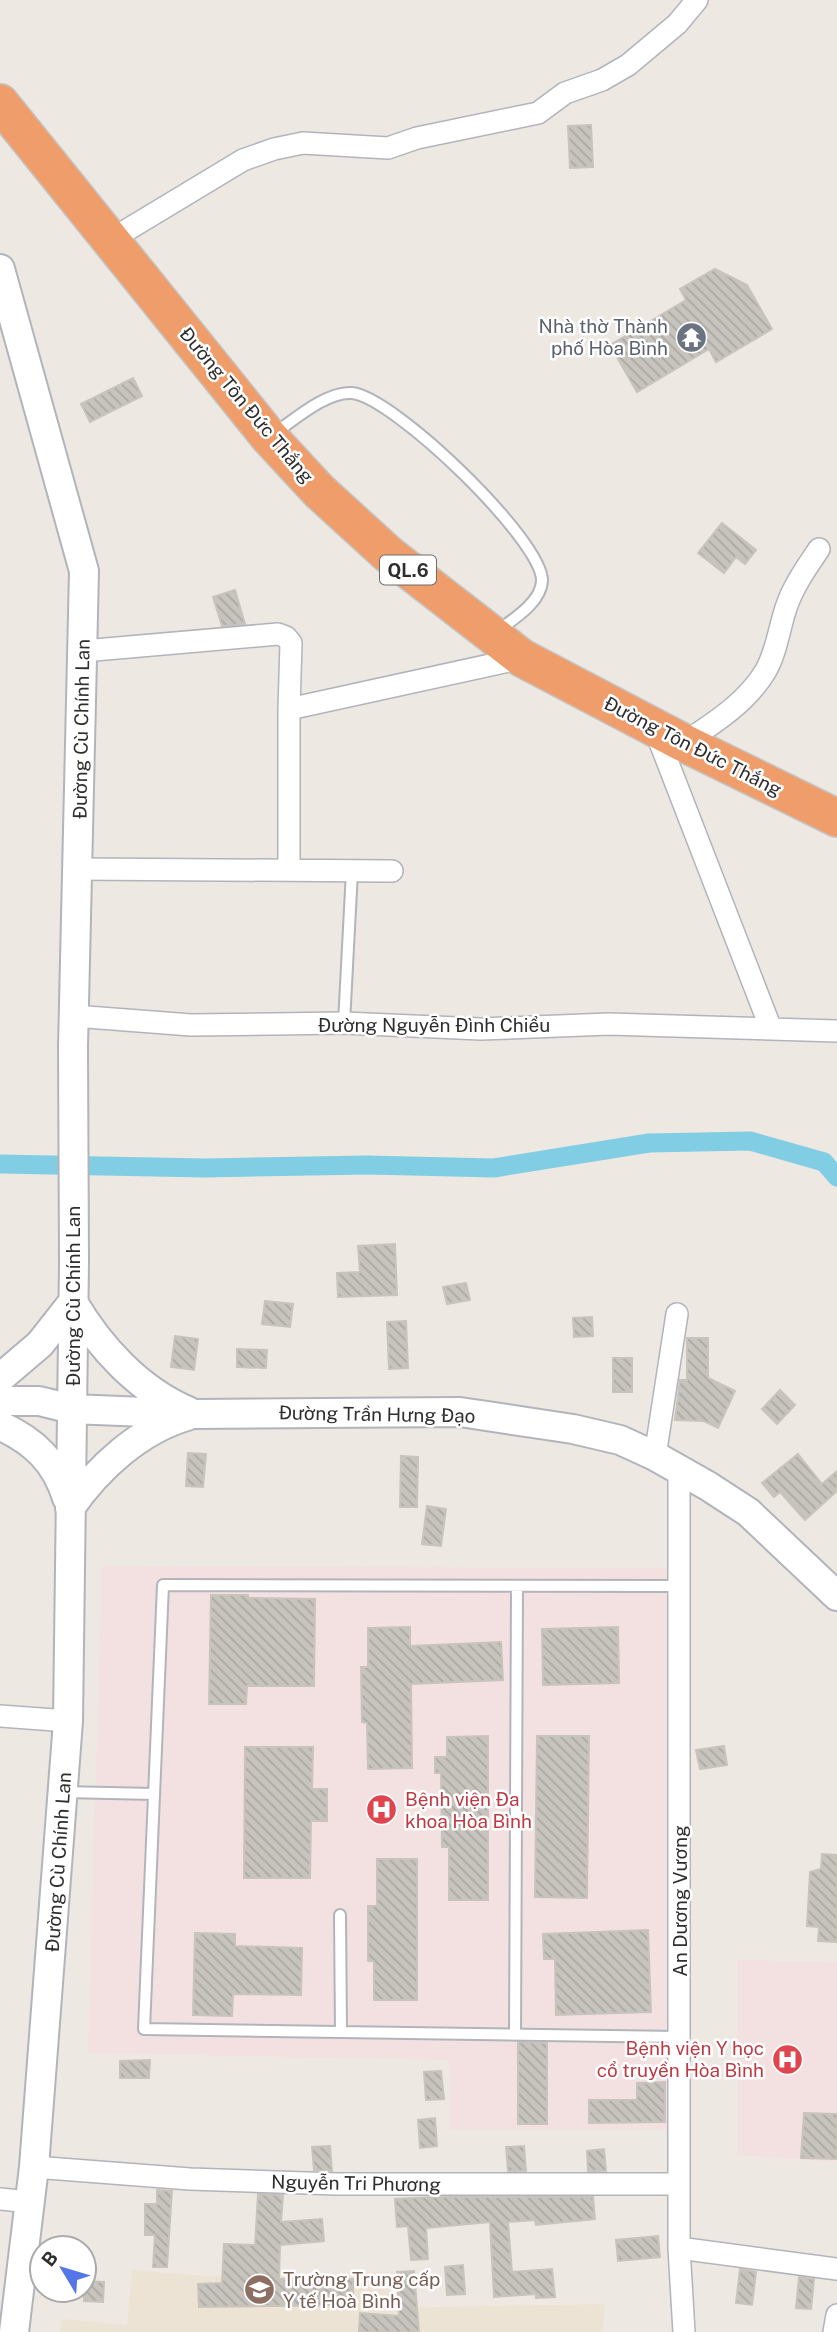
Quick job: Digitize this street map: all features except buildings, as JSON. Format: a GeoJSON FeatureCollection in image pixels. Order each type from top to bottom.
{"type":"FeatureCollection","features":[{"type":"Feature","properties":{"kind":"highway","name":"Đường Tôn Đức Thắng"},"geometry":{"type":"LineString","coordinates":[[7,111],[269,437],[319,491],[388,554],[522,658],[837,818]]}},
{"type":"Feature","properties":{"kind":"main road","name":"Đường Cù Chính Lan"},"geometry":{"type":"LineString","coordinates":[[0,269],[85,571],[73,1047],[74,1262],[68,1721],[34,2167],[15,2332]]}},
{"type":"Feature","properties":{"kind":"main road"},"geometry":{"type":"LineString","coordinates":[[2,1401],[40,1344],[73,1302],[97,1339],[126,1369],[158,1395],[194,1414]]}},
{"type":"Feature","properties":{"kind":"main road"},"geometry":{"type":"LineString","coordinates":[[2,1401],[34,1425],[72,1409]]}},
{"type":"Feature","properties":{"kind":"main road"},"geometry":{"type":"LineString","coordinates":[[2,1401],[58,1473],[70,1508]]}},
{"type":"Feature","properties":{"kind":"main road","name":"Đường Trần Hưng Đạo"},"geometry":{"type":"LineString","coordinates":[[72,1409],[194,1414],[460,1412],[573,1429],[620,1440],[655,1456],[748,1512],[837,1596]]}},
{"type":"Feature","properties":{"kind":"main road"},"geometry":{"type":"LineString","coordinates":[[70,1508],[95,1477],[128,1447],[166,1424],[194,1414]]}},
{"type":"Feature","properties":{"kind":"main road"},"geometry":{"type":"LineString","coordinates":[[0,1445],[34,1445]]}},
{"type":"Feature","properties":{"kind":"street"},"geometry":{"type":"LineString","coordinates":[[112,239],[243,160],[274,149],[303,143],[388,148],[417,138],[538,113],[565,93],[602,80],[628,65],[677,24],[697,0]]}},
{"type":"Feature","properties":{"kind":"street"},"geometry":{"type":"LineString","coordinates":[[771,1029],[669,735],[719,720],[755,687],[767,670],[792,594],[819,549]]}},
{"type":"Feature","properties":{"kind":"street"},"geometry":{"type":"LineString","coordinates":[[83,651],[278,634],[286,637],[291,643],[289,870]]}},
{"type":"Feature","properties":{"kind":"street"},"geometry":{"type":"LineString","coordinates":[[289,709],[522,658]]}},
{"type":"Feature","properties":{"kind":"street"},"geometry":{"type":"LineString","coordinates":[[77,869],[392,871]]}},
{"type":"Feature","properties":{"kind":"street","name":"Đường Nguyễn Đình Chiểu"},"geometry":{"type":"LineString","coordinates":[[74,1016],[191,1025],[344,1023],[481,1029],[609,1024],[837,1031]]}},
{"type":"Feature","properties":{"kind":"street"},"geometry":{"type":"LineString","coordinates":[[655,1456],[677,1314]]}},
{"type":"Feature","properties":{"kind":"street","name":"An Dương Vương"},"geometry":{"type":"LineString","coordinates":[[679,1470],[679,2248],[684,2332]]}},
{"type":"Feature","properties":{"kind":"street"},"geometry":{"type":"LineString","coordinates":[[0,1716],[68,1721]]}},
{"type":"Feature","properties":{"kind":"street","name":"Nguyễn Tri Phương"},"geometry":{"type":"LineString","coordinates":[[34,2167],[190,2179],[324,2183],[466,2186],[679,2184]]}},
{"type":"Feature","properties":{"kind":"street"},"geometry":{"type":"LineString","coordinates":[[0,2199],[30,2202]]}},
{"type":"Feature","properties":{"kind":"street"},"geometry":{"type":"LineString","coordinates":[[679,2248],[837,2269]]}},
{"type":"Feature","properties":{"kind":"street"},"geometry":{"type":"LineString","coordinates":[[834,2332],[837,2315]]}},
{"type":"Feature","properties":{"kind":"lane"},"geometry":{"type":"LineString","coordinates":[[269,437],[322,401],[350,393],[370,398],[444,453],[509,525],[538,566],[542,583],[533,602],[491,636]]}},
{"type":"Feature","properties":{"kind":"lane"},"geometry":{"type":"LineString","coordinates":[[344,1023],[352,871]]}},
{"type":"Feature","properties":{"kind":"lane"},"geometry":{"type":"LineString","coordinates":[[679,2037],[144,2029],[163,1585],[681,1586]]}},
{"type":"Feature","properties":{"kind":"lane"},"geometry":{"type":"LineString","coordinates":[[515,2035],[517,1586]]}},
{"type":"Feature","properties":{"kind":"lane"},"geometry":{"type":"LineString","coordinates":[[63,1792],[154,1794]]}},
{"type":"Feature","properties":{"kind":"lane"},"geometry":{"type":"LineString","coordinates":[[340,1915],[341,2032]]}},
{"type":"Feature","properties":{"kind":"shaded area","name":"Bệnh viện Đa khoa Hòa Bình"},"geometry":{"type":"Polygon","coordinates":[[[102,1566],[670,1568],[667,2129],[450,2129],[449,2060],[88,2053],[102,1566]]]}},
{"type":"Feature","properties":{"kind":"shaded area","name":"Bệnh viện Y học cổ truyền Hòa Bình"},"geometry":{"type":"Polygon","coordinates":[[[737,1960],[837,1962],[837,2162],[737,2155],[737,1960]]]}},
{"type":"Feature","properties":{"kind":"shaded area","name":"Trường Trung cấp Y tế Hoà Bình"},"geometry":{"type":"Polygon","coordinates":[[[132,2270],[206,2276],[388,2272],[391,2308],[605,2304],[603,2332],[60,2332],[62,2319],[127,2325],[132,2270]]]}},
{"type":"Feature","properties":{"kind":"waterway"},"geometry":{"type":"LineString","coordinates":[[0,1164],[205,1168],[368,1165],[494,1168],[649,1143],[750,1141],[824,1162],[837,1177]]}},
{"type":"Feature","properties":{"kind":"place","name":"Nhà thờ Thành phố Hòa Bình"},"geometry":{"type":"Point","coordinates":[691,337]}},
{"type":"Feature","properties":{"kind":"place","name":"Bệnh viện Đa khoa Hòa Bình"},"geometry":{"type":"Point","coordinates":[382,1810]}},
{"type":"Feature","properties":{"kind":"place","name":"Bệnh viện Y học cổ truyền Hòa Bình"},"geometry":{"type":"Point","coordinates":[787,2059]}},
{"type":"Feature","properties":{"kind":"place","name":"Trường Trung cấp Y tế Hoà Bình"},"geometry":{"type":"Point","coordinates":[260,2290]}}]}
